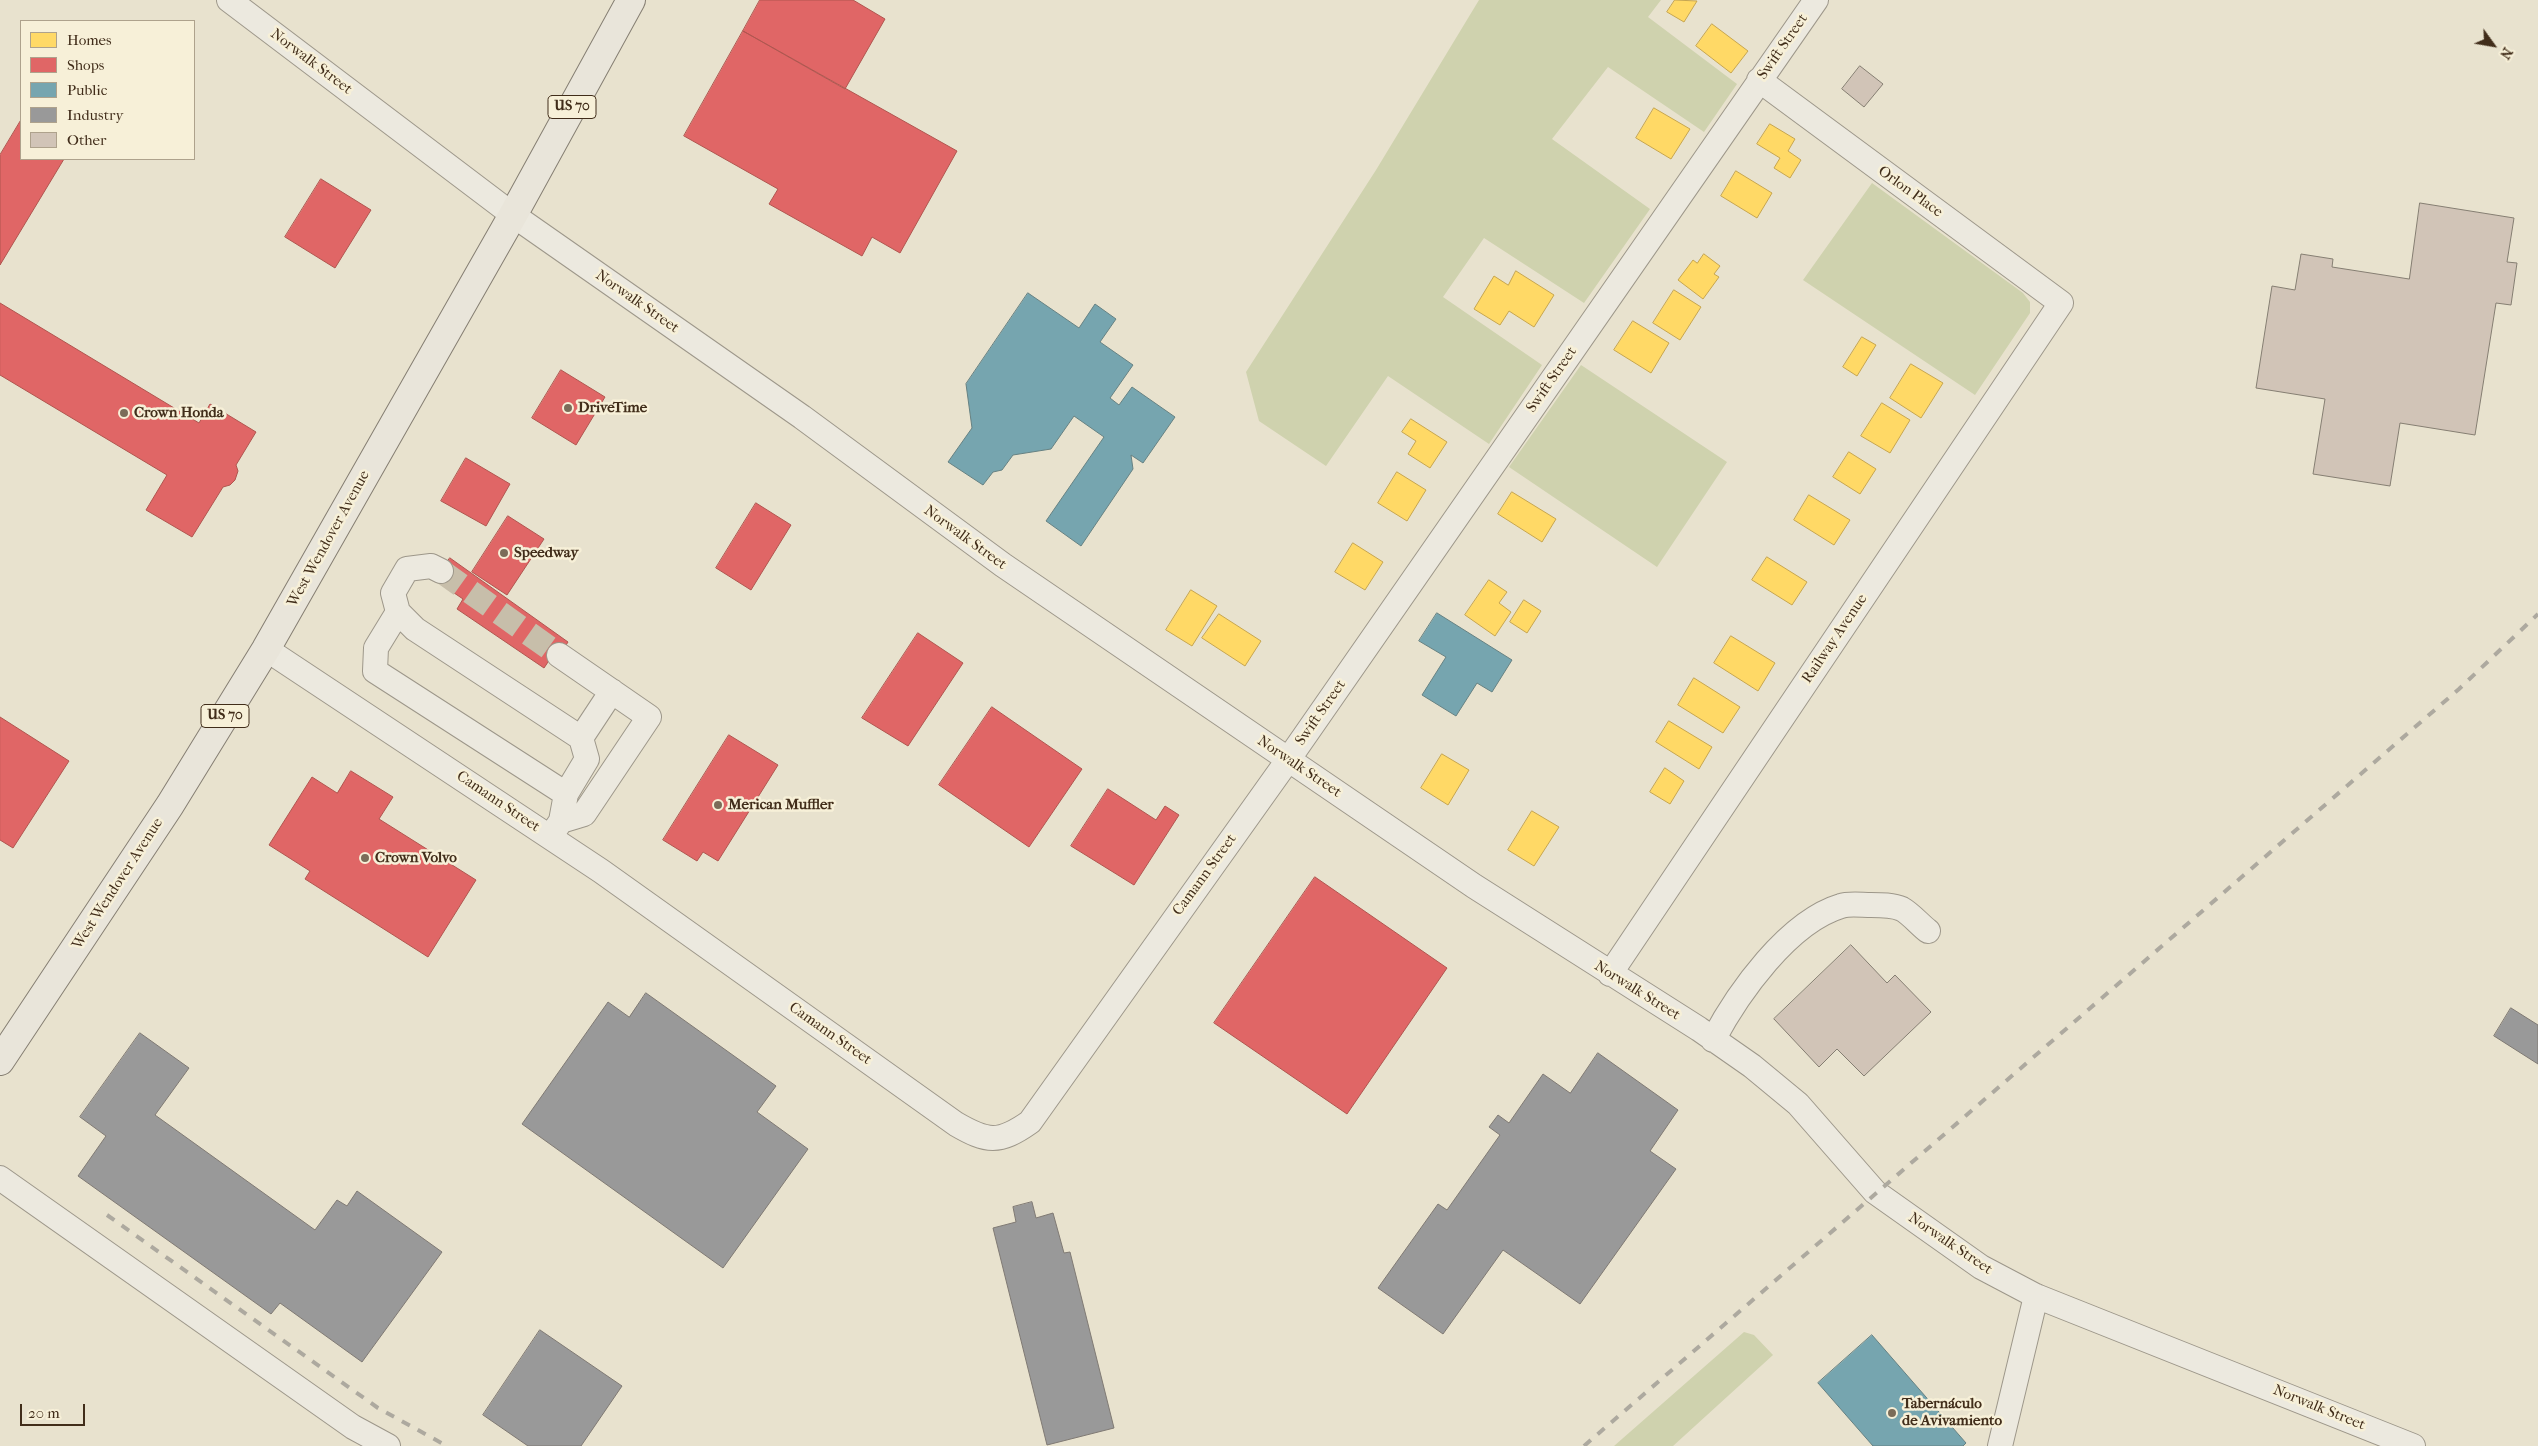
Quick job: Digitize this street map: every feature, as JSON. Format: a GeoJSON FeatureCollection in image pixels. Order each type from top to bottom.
{"type":"FeatureCollection","features":[{"type":"Feature","properties":{"kind":"highway","name":"West Wendover Avenue"},"geometry":{"type":"LineString","coordinates":[[0,1061],[170,805],[266,649],[513,215],[631,0]]}},
{"type":"Feature","properties":{"kind":"street","name":"Norwalk Street"},"geometry":{"type":"LineString","coordinates":[[229,0],[513,215],[802,417],[1003,565],[1474,886],[1713,1040],[1776,1085],[1798,1104],[1875,1192],[1981,1267],[2036,1296],[2414,1446]]}},
{"type":"Feature","properties":{"kind":"street","name":"Swift Street"},"geometry":{"type":"LineString","coordinates":[[1288,760],[1816,0]]}},
{"type":"Feature","properties":{"kind":"street","name":"Orlon Place"},"geometry":{"type":"LineString","coordinates":[[1759,80],[2060,303]]}},
{"type":"Feature","properties":{"kind":"street","name":"Railway Avenue"},"geometry":{"type":"LineString","coordinates":[[1610,974],[2060,303]]}},
{"type":"Feature","properties":{"kind":"street"},"geometry":{"type":"LineString","coordinates":[[441,571],[431,566],[408,569],[393,593],[398,612],[416,630],[581,738],[588,759],[566,794],[555,829]]}},
{"type":"Feature","properties":{"kind":"street"},"geometry":{"type":"LineString","coordinates":[[398,612],[376,648],[375,671],[566,794]]}},
{"type":"Feature","properties":{"kind":"street","name":"Camann Street"},"geometry":{"type":"LineString","coordinates":[[266,649],[555,829],[956,1124],[979,1137],[990,1140],[1007,1136],[1030,1122],[1288,760]]}},
{"type":"Feature","properties":{"kind":"street"},"geometry":{"type":"LineString","coordinates":[[555,829],[584,814],[649,717],[560,655]]}},
{"type":"Feature","properties":{"kind":"street"},"geometry":{"type":"LineString","coordinates":[[581,738],[612,691]]}},
{"type":"Feature","properties":{"kind":"street"},"geometry":{"type":"LineString","coordinates":[[1713,1040],[1730,1009],[1746,987],[1795,932],[1817,917],[1842,906],[1887,905],[1902,909],[1928,931]]}},
{"type":"Feature","properties":{"kind":"street"},"geometry":{"type":"LineString","coordinates":[[0,1178],[353,1427],[388,1446]]}},
{"type":"Feature","properties":{"kind":"street"},"geometry":{"type":"LineString","coordinates":[[2000,1446],[2036,1296]]}},
{"type":"Feature","properties":{"kind":"green space"},"geometry":{"type":"Polygon","coordinates":[[[1479,0],[1661,0],[1648,17],[1737,84],[1704,132],[1608,67],[1552,139],[1650,209],[1584,303],[1484,238],[1443,297],[1542,365],[1489,444],[1388,376],[1326,466],[1259,421],[1246,372],[1376,170],[1479,0]]]}},
{"type":"Feature","properties":{"kind":"green space"},"geometry":{"type":"Polygon","coordinates":[[[1872,183],[2023,293],[2030,302],[2030,313],[1975,395],[1803,280],[1872,183]]]}},
{"type":"Feature","properties":{"kind":"green space"},"geometry":{"type":"Polygon","coordinates":[[[1581,365],[1727,462],[1657,567],[1509,467],[1581,365]]]}},
{"type":"Feature","properties":{"kind":"green space"},"geometry":{"type":"Polygon","coordinates":[[[1744,1332],[1754,1335],[1773,1355],[1673,1446],[1614,1446],[1744,1332]]]}},
{"type":"Feature","properties":{"kind":"building: Homes"},"geometry":{"type":"Polygon","coordinates":[[[1675,0],[1697,1],[1684,22],[1667,12],[1675,0]]]}},
{"type":"Feature","properties":{"kind":"building: Homes"},"geometry":{"type":"Polygon","coordinates":[[[1712,24],[1748,51],[1731,73],[1696,46],[1712,24]]]}},
{"type":"Feature","properties":{"kind":"building: Homes"},"geometry":{"type":"Polygon","coordinates":[[[1654,108],[1690,129],[1671,159],[1636,138],[1654,108]]]}},
{"type":"Feature","properties":{"kind":"building: Homes"},"geometry":{"type":"Polygon","coordinates":[[[1770,124],[1795,139],[1788,151],[1801,160],[1790,178],[1774,168],[1780,158],[1757,144],[1770,124]]]}},
{"type":"Feature","properties":{"kind":"building: Homes"},"geometry":{"type":"Polygon","coordinates":[[[1736,171],[1772,193],[1757,218],[1721,196],[1736,171]]]}},
{"type":"Feature","properties":{"kind":"building: Homes"},"geometry":{"type":"Polygon","coordinates":[[[1704,254],[1720,266],[1714,274],[1719,277],[1703,299],[1678,280],[1693,260],[1697,263],[1704,254]]]}},
{"type":"Feature","properties":{"kind":"building: Homes"},"geometry":{"type":"Polygon","coordinates":[[[1516,271],[1554,295],[1534,327],[1509,311],[1500,325],[1474,309],[1494,276],[1508,285],[1516,271]]]}},
{"type":"Feature","properties":{"kind":"building: Homes"},"geometry":{"type":"Polygon","coordinates":[[[1674,290],[1701,307],[1680,340],[1653,323],[1674,290]]]}},
{"type":"Feature","properties":{"kind":"building: Homes"},"geometry":{"type":"Polygon","coordinates":[[[1633,321],[1669,343],[1651,373],[1614,350],[1633,321]]]}},
{"type":"Feature","properties":{"kind":"building: Homes"},"geometry":{"type":"Polygon","coordinates":[[[1862,337],[1876,345],[1857,376],[1843,367],[1862,337]]]}},
{"type":"Feature","properties":{"kind":"building: Homes"},"geometry":{"type":"Polygon","coordinates":[[[1911,364],[1943,383],[1921,418],[1890,398],[1911,364]]]}},
{"type":"Feature","properties":{"kind":"building: Homes"},"geometry":{"type":"Polygon","coordinates":[[[1882,403],[1910,420],[1890,453],[1861,436],[1882,403]]]}},
{"type":"Feature","properties":{"kind":"building: Homes"},"geometry":{"type":"Polygon","coordinates":[[[1411,419],[1447,442],[1430,468],[1408,454],[1416,441],[1402,432],[1411,419]]]}},
{"type":"Feature","properties":{"kind":"building: Homes"},"geometry":{"type":"Polygon","coordinates":[[[1849,452],[1876,469],[1860,494],[1833,477],[1849,452]]]}},
{"type":"Feature","properties":{"kind":"building: Homes"},"geometry":{"type":"Polygon","coordinates":[[[1397,472],[1426,490],[1407,521],[1378,503],[1397,472]]]}},
{"type":"Feature","properties":{"kind":"building: Homes"},"geometry":{"type":"Polygon","coordinates":[[[1512,492],[1556,519],[1542,542],[1498,514],[1512,492]]]}},
{"type":"Feature","properties":{"kind":"building: Homes"},"geometry":{"type":"Polygon","coordinates":[[[1809,495],[1850,520],[1834,545],[1794,520],[1809,495]]]}},
{"type":"Feature","properties":{"kind":"building: Homes"},"geometry":{"type":"Polygon","coordinates":[[[1353,543],[1383,562],[1365,590],[1335,572],[1353,543]]]}},
{"type":"Feature","properties":{"kind":"building: Homes"},"geometry":{"type":"Polygon","coordinates":[[[1767,557],[1807,582],[1792,605],[1752,580],[1767,557]]]}},
{"type":"Feature","properties":{"kind":"building: Homes"},"geometry":{"type":"Polygon","coordinates":[[[1489,580],[1507,592],[1499,603],[1511,612],[1495,636],[1465,615],[1489,580]]]}},
{"type":"Feature","properties":{"kind":"building: Homes"},"geometry":{"type":"Polygon","coordinates":[[[1191,590],[1217,606],[1192,646],[1166,630],[1191,590]]]}},
{"type":"Feature","properties":{"kind":"building: Homes"},"geometry":{"type":"Polygon","coordinates":[[[1524,600],[1541,611],[1527,633],[1510,622],[1524,600]]]}},
{"type":"Feature","properties":{"kind":"building: Homes"},"geometry":{"type":"Polygon","coordinates":[[[1219,614],[1261,641],[1245,666],[1202,638],[1219,614]]]}},
{"type":"Feature","properties":{"kind":"building: Homes"},"geometry":{"type":"Polygon","coordinates":[[[1731,636],[1775,663],[1758,691],[1714,663],[1731,636]]]}},
{"type":"Feature","properties":{"kind":"building: Homes"},"geometry":{"type":"Polygon","coordinates":[[[1694,678],[1740,707],[1723,733],[1678,705],[1694,678]]]}},
{"type":"Feature","properties":{"kind":"building: Homes"},"geometry":{"type":"Polygon","coordinates":[[[1669,721],[1712,747],[1699,769],[1656,742],[1669,721]]]}},
{"type":"Feature","properties":{"kind":"building: Homes"},"geometry":{"type":"Polygon","coordinates":[[[1442,754],[1469,770],[1448,805],[1421,788],[1442,754]]]}},
{"type":"Feature","properties":{"kind":"building: Homes"},"geometry":{"type":"Polygon","coordinates":[[[1665,768],[1684,781],[1670,804],[1650,792],[1665,768]]]}},
{"type":"Feature","properties":{"kind":"building: Homes"},"geometry":{"type":"Polygon","coordinates":[[[1532,811],[1559,827],[1534,866],[1508,850],[1532,811]]]}},
{"type":"Feature","properties":{"kind":"building: Shops"},"geometry":{"type":"Polygon","coordinates":[[[760,0],[853,0],[885,19],[845,89],[743,31],[760,0]]]}},
{"type":"Feature","properties":{"kind":"building: Shops"},"geometry":{"type":"Polygon","coordinates":[[[743,31],[957,151],[900,253],[872,237],[862,256],[769,204],[778,189],[684,136],[743,31]]]}},
{"type":"Feature","properties":{"kind":"building: Shops"},"geometry":{"type":"Polygon","coordinates":[[[20,122],[20,160],[63,160],[0,265],[0,155],[20,122]]]}},
{"type":"Feature","properties":{"kind":"building: Shops"},"geometry":{"type":"Polygon","coordinates":[[[321,179],[371,210],[335,268],[285,237],[321,179]]]}},
{"type":"Feature","properties":{"kind":"building: Shops","name":"Crown Honda"},"geometry":{"type":"Polygon","coordinates":[[[0,303],[199,423],[210,404],[256,432],[236,465],[238,471],[235,480],[230,485],[223,487],[192,537],[146,510],[167,475],[0,375],[0,303]]]}},
{"type":"Feature","properties":{"kind":"building: Shops","name":"DriveTime"},"geometry":{"type":"Polygon","coordinates":[[[561,370],[605,397],[576,445],[532,418],[561,370]]]}},
{"type":"Feature","properties":{"kind":"building: Shops"},"geometry":{"type":"Polygon","coordinates":[[[466,458],[510,484],[486,526],[441,501],[466,458]]]}},
{"type":"Feature","properties":{"kind":"building: Shops"},"geometry":{"type":"Polygon","coordinates":[[[756,503],[791,525],[751,590],[716,568],[756,503]]]}},
{"type":"Feature","properties":{"kind":"building: Shops"},"geometry":{"type":"Polygon","coordinates":[[[508,516],[544,539],[507,595],[472,572],[508,516]]]}},
{"type":"Feature","properties":{"kind":"building: Shops"},"geometry":{"type":"Polygon","coordinates":[[[450,558],[568,642],[557,659],[552,656],[544,668],[457,609],[463,599],[435,580],[450,558]]]}},
{"type":"Feature","properties":{"kind":"building: Shops"},"geometry":{"type":"Polygon","coordinates":[[[918,633],[963,663],[908,746],[862,718],[918,633]]]}},
{"type":"Feature","properties":{"kind":"building: Shops"},"geometry":{"type":"Polygon","coordinates":[[[992,707],[1082,769],[1029,847],[939,785],[992,707]]]}},
{"type":"Feature","properties":{"kind":"building: Shops"},"geometry":{"type":"Polygon","coordinates":[[[0,717],[69,761],[13,848],[0,840],[0,717]]]}},
{"type":"Feature","properties":{"kind":"building: Shops"},"geometry":{"type":"Polygon","coordinates":[[[729,735],[778,765],[718,861],[703,852],[697,861],[663,840],[729,735]]]}},
{"type":"Feature","properties":{"kind":"building: Shops","name":"Crown Volvo"},"geometry":{"type":"Polygon","coordinates":[[[351,771],[393,797],[379,819],[476,880],[428,957],[305,879],[310,871],[269,845],[312,777],[337,793],[351,771]]]}},
{"type":"Feature","properties":{"kind":"building: Shops"},"geometry":{"type":"Polygon","coordinates":[[[1108,789],[1156,820],[1165,806],[1179,815],[1134,885],[1071,846],[1108,789]]]}},
{"type":"Feature","properties":{"kind":"building: Shops"},"geometry":{"type":"Polygon","coordinates":[[[1315,877],[1447,968],[1347,1114],[1214,1023],[1315,877]]]}},
{"type":"Feature","properties":{"kind":"building: Public"},"geometry":{"type":"Polygon","coordinates":[[[1028,293],[1079,328],[1095,304],[1116,319],[1100,342],[1133,365],[1110,398],[1119,405],[1132,387],[1175,417],[1143,463],[1131,455],[1133,469],[1081,546],[1046,521],[1104,437],[1074,416],[1051,449],[1013,455],[1002,470],[993,472],[983,485],[948,462],[972,428],[966,384],[1028,293]]]}},
{"type":"Feature","properties":{"kind":"building: Public"},"geometry":{"type":"Polygon","coordinates":[[[1437,613],[1512,660],[1492,692],[1477,683],[1456,716],[1422,695],[1446,657],[1419,641],[1437,613]]]}},
{"type":"Feature","properties":{"kind":"building: Public","name":"Tabernáculo de Avivamiento"},"geometry":{"type":"Polygon","coordinates":[[[1872,1335],[1966,1443],[1963,1446],[1873,1446],[1818,1383],[1872,1335]]]}},
{"type":"Feature","properties":{"kind":"building: Industry"},"geometry":{"type":"Polygon","coordinates":[[[646,993],[776,1086],[757,1112],[808,1149],[723,1268],[522,1124],[608,1002],[629,1017],[646,993]]]}},
{"type":"Feature","properties":{"kind":"building: Industry"},"geometry":{"type":"Polygon","coordinates":[[[2511,1008],[2538,1025],[2538,1064],[2494,1036],[2511,1008]]]}},
{"type":"Feature","properties":{"kind":"building: Industry"},"geometry":{"type":"Polygon","coordinates":[[[140,1033],[189,1068],[155,1115],[315,1230],[337,1200],[347,1206],[357,1191],[442,1252],[362,1362],[280,1303],[271,1314],[78,1176],[106,1136],[80,1117],[140,1033]]]}},
{"type":"Feature","properties":{"kind":"building: Industry"},"geometry":{"type":"Polygon","coordinates":[[[1598,1053],[1678,1110],[1650,1151],[1676,1169],[1580,1304],[1503,1250],[1443,1334],[1378,1288],[1438,1204],[1447,1210],[1500,1135],[1489,1127],[1498,1115],[1509,1123],[1543,1074],[1570,1093],[1598,1053]]]}},
{"type":"Feature","properties":{"kind":"building: Industry"},"geometry":{"type":"Polygon","coordinates":[[[1032,1202],[1036,1218],[1053,1213],[1064,1253],[1070,1252],[1114,1428],[1047,1445],[993,1228],[1016,1222],[1013,1207],[1032,1202]]]}},
{"type":"Feature","properties":{"kind":"building: Industry"},"geometry":{"type":"Polygon","coordinates":[[[540,1330],[622,1386],[581,1446],[528,1446],[483,1415],[540,1330]]]}},
{"type":"Feature","properties":{"kind":"building: Other"},"geometry":{"type":"Polygon","coordinates":[[[1860,66],[1883,84],[1864,107],[1842,89],[1860,66]]]}},
{"type":"Feature","properties":{"kind":"building: Other"},"geometry":{"type":"Polygon","coordinates":[[[2420,203],[2514,218],[2507,262],[2517,263],[2511,305],[2496,303],[2475,435],[2400,423],[2390,486],[2313,474],[2325,399],[2256,388],[2272,286],[2295,290],[2301,254],[2333,259],[2332,267],[2409,279],[2420,203]]]}},
{"type":"Feature","properties":{"kind":"building: Other"},"geometry":{"type":"Polygon","coordinates":[[[1851,945],[1887,983],[1895,975],[1931,1012],[1864,1076],[1837,1049],[1819,1067],[1774,1019],[1851,945]]]}},
{"type":"Feature","properties":{"kind":"tunnel"},"geometry":{"type":"LineString","coordinates":[[441,571],[559,655]]}},
{"type":"Feature","properties":{"kind":"railway"},"geometry":{"type":"LineString","coordinates":[[1584,1446],[2459,689],[2538,614]]}},
{"type":"Feature","properties":{"kind":"railway"},"geometry":{"type":"LineString","coordinates":[[107,1215],[378,1408],[447,1446]]}},
{"type":"Feature","properties":{"kind":"place","name":"DriveTime"},"geometry":{"type":"Point","coordinates":[568,408]}},
{"type":"Feature","properties":{"kind":"place","name":"Crown Honda"},"geometry":{"type":"Point","coordinates":[124,413]}},
{"type":"Feature","properties":{"kind":"place","name":"Speedway"},"geometry":{"type":"Point","coordinates":[504,553]}},
{"type":"Feature","properties":{"kind":"place","name":"Merican Muffler"},"geometry":{"type":"Point","coordinates":[718,805]}},
{"type":"Feature","properties":{"kind":"place","name":"Crown Volvo"},"geometry":{"type":"Point","coordinates":[365,858]}},
{"type":"Feature","properties":{"kind":"place","name":"Tabernáculo de Avivamiento"},"geometry":{"type":"Point","coordinates":[1892,1413]}}]}
